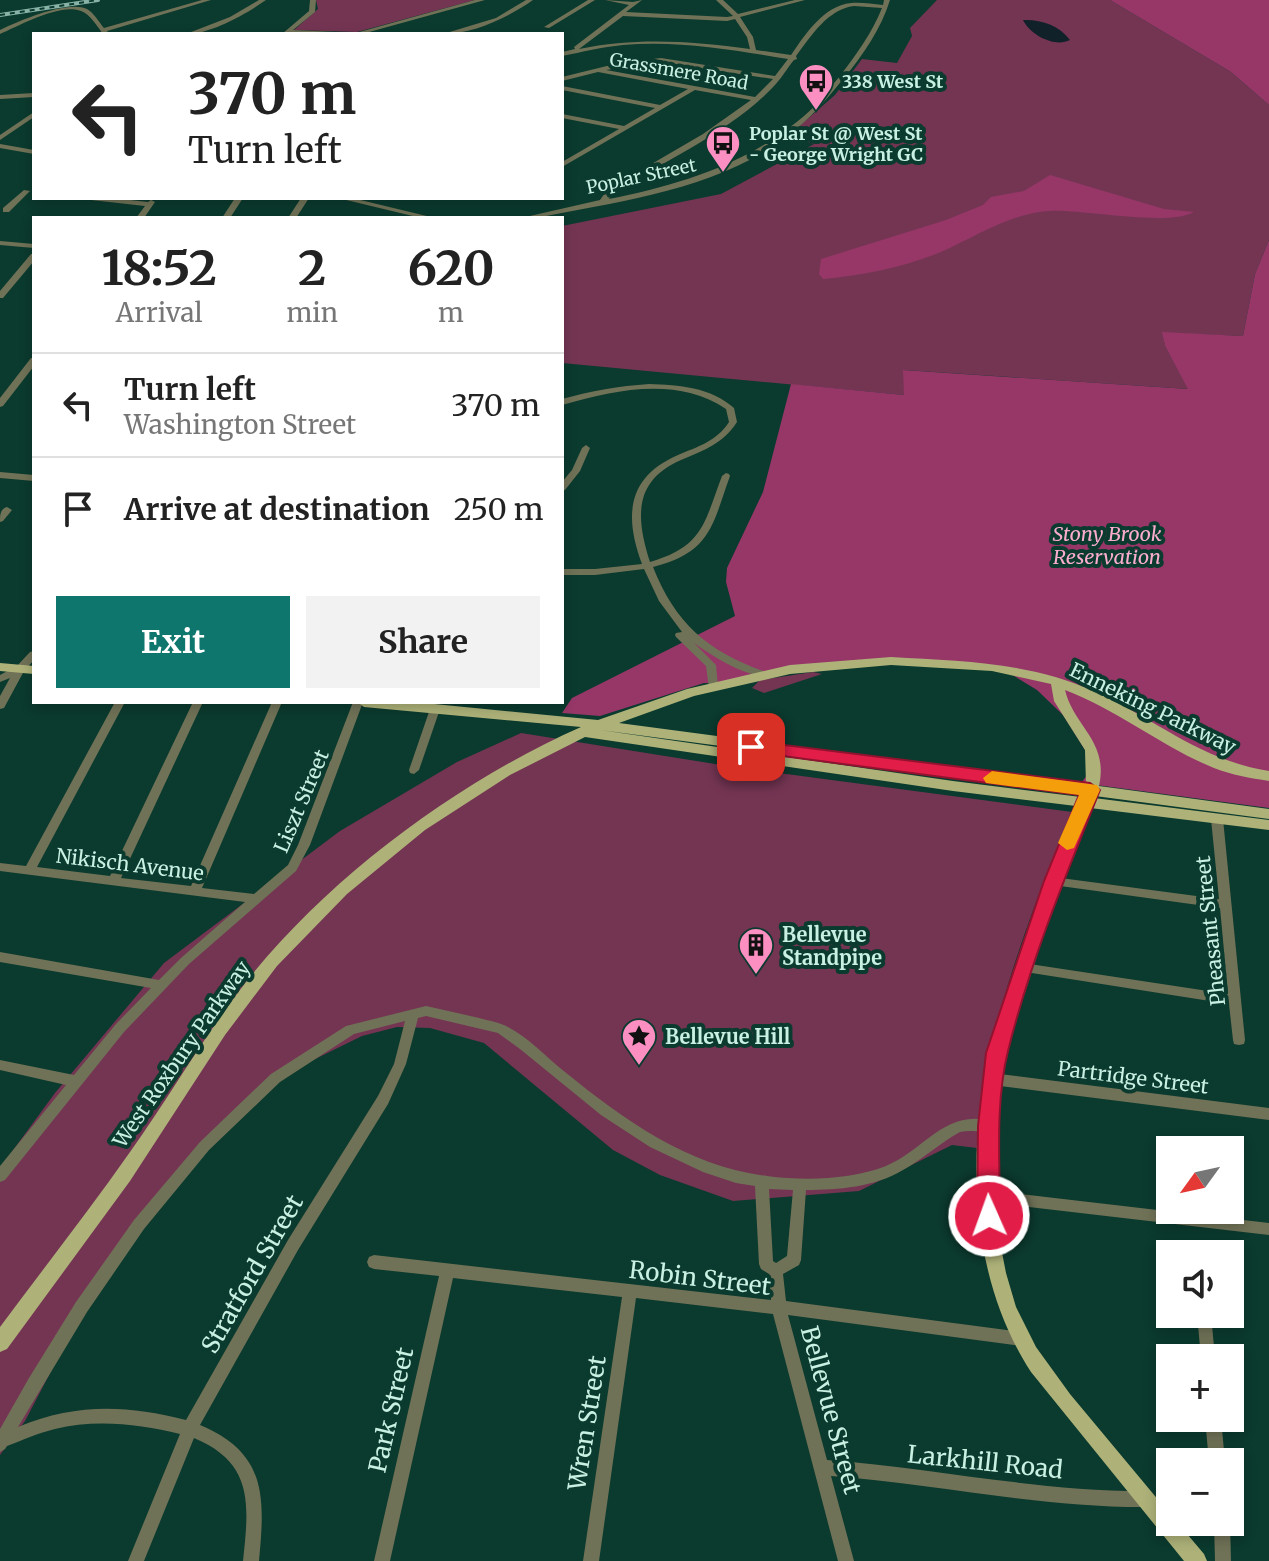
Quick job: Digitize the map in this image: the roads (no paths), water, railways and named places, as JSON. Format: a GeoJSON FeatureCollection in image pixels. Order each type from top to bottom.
{"type":"FeatureCollection","features":[{"type":"Feature","properties":{"kind":"main road","name":"Enneking Parkway"},"geometry":{"type":"LineString","coordinates":[[597,725],[696,691],[762,674],[857,664],[990,666],[1057,683],[1092,696],[1205,760],[1236,772],[1269,776]]}},
{"type":"Feature","properties":{"kind":"main road"},"geometry":{"type":"LineString","coordinates":[[0,667],[27,669]]}},
{"type":"Feature","properties":{"kind":"main road"},"geometry":{"type":"LineString","coordinates":[[1057,683],[1061,701],[1092,750],[1095,769],[1005,1021],[992,1079],[987,1196],[990,1236],[999,1283],[1021,1339],[1043,1374],[1197,1561]]}},
{"type":"Feature","properties":{"kind":"main road"},"geometry":{"type":"LineString","coordinates":[[653,733],[643,723],[648,711],[696,691]]}},
{"type":"Feature","properties":{"kind":"main road"},"geometry":{"type":"LineString","coordinates":[[382,704],[555,717],[1269,825]]}},
{"type":"Feature","properties":{"kind":"main road"},"geometry":{"type":"LineString","coordinates":[[479,712],[583,732],[1086,796],[1269,814]]}},
{"type":"Feature","properties":{"kind":"main road","name":"West Roxbury Parkway"},"geometry":{"type":"LineString","coordinates":[[0,1343],[127,1171],[235,1009],[294,938],[352,881],[442,812],[494,778],[597,725]]}},
{"type":"Feature","properties":{"kind":"street"},"geometry":{"type":"LineString","coordinates":[[0,29],[46,13],[78,7],[85,10],[104,32],[208,0]]}},
{"type":"Feature","properties":{"kind":"street"},"geometry":{"type":"LineString","coordinates":[[194,32],[232,18],[263,0]]}},
{"type":"Feature","properties":{"kind":"street"},"geometry":{"type":"LineString","coordinates":[[288,32],[312,12],[313,0]]}},
{"type":"Feature","properties":{"kind":"street"},"geometry":{"type":"LineString","coordinates":[[362,32],[482,0]]}},
{"type":"Feature","properties":{"kind":"street"},"geometry":{"type":"LineString","coordinates":[[453,32],[498,19],[530,0]]}},
{"type":"Feature","properties":{"kind":"street"},"geometry":{"type":"LineString","coordinates":[[547,27],[592,0]]}},
{"type":"Feature","properties":{"kind":"street"},"geometry":{"type":"LineString","coordinates":[[608,0],[637,2]]}},
{"type":"Feature","properties":{"kind":"street"},"geometry":{"type":"LineString","coordinates":[[719,0],[738,18],[753,44],[753,52]]}},
{"type":"Feature","properties":{"kind":"street"},"geometry":{"type":"LineString","coordinates":[[623,14],[738,18],[802,0]]}},
{"type":"Feature","properties":{"kind":"street"},"geometry":{"type":"LineString","coordinates":[[566,53],[637,2]]}},
{"type":"Feature","properties":{"kind":"street"},"geometry":{"type":"LineString","coordinates":[[603,202],[610,192],[732,118],[757,99],[795,58],[817,25],[837,9],[886,4]]}},
{"type":"Feature","properties":{"kind":"street","name":"Poplar Street"},"geometry":{"type":"LineString","coordinates":[[535,216],[702,180],[755,154],[797,124],[846,73],[886,4]]}},
{"type":"Feature","properties":{"kind":"street"},"geometry":{"type":"LineString","coordinates":[[566,53],[638,40],[698,43],[795,58]]}},
{"type":"Feature","properties":{"kind":"street"},"geometry":{"type":"LineString","coordinates":[[564,78],[661,60],[778,78]]}},
{"type":"Feature","properties":{"kind":"street","name":"Grassmere Road"},"geometry":{"type":"LineString","coordinates":[[596,70],[757,99]]}},
{"type":"Feature","properties":{"kind":"street"},"geometry":{"type":"LineString","coordinates":[[564,88],[661,107]]}},
{"type":"Feature","properties":{"kind":"street"},"geometry":{"type":"LineString","coordinates":[[564,164],[693,88]]}},
{"type":"Feature","properties":{"kind":"street"},"geometry":{"type":"LineString","coordinates":[[0,97],[32,95]]}},
{"type":"Feature","properties":{"kind":"street"},"geometry":{"type":"LineString","coordinates":[[0,138],[32,115]]}},
{"type":"Feature","properties":{"kind":"street"},"geometry":{"type":"LineString","coordinates":[[564,116],[625,128]]}},
{"type":"Feature","properties":{"kind":"street"},"geometry":{"type":"LineString","coordinates":[[564,125],[575,119]]}},
{"type":"Feature","properties":{"kind":"street"},"geometry":{"type":"LineString","coordinates":[[0,146],[32,152]]}},
{"type":"Feature","properties":{"kind":"street"},"geometry":{"type":"LineString","coordinates":[[6,210],[30,191]]}},
{"type":"Feature","properties":{"kind":"street"},"geometry":{"type":"LineString","coordinates":[[132,200],[152,201]]}},
{"type":"Feature","properties":{"kind":"street"},"geometry":{"type":"LineString","coordinates":[[350,200],[420,216]]}},
{"type":"Feature","properties":{"kind":"street"},"geometry":{"type":"LineString","coordinates":[[384,216],[388,210]]}},
{"type":"Feature","properties":{"kind":"street"},"geometry":{"type":"LineString","coordinates":[[0,243],[32,244]]}},
{"type":"Feature","properties":{"kind":"street"},"geometry":{"type":"LineString","coordinates":[[0,296],[32,258]]}},
{"type":"Feature","properties":{"kind":"street"},"geometry":{"type":"LineString","coordinates":[[0,404],[32,363]]}},
{"type":"Feature","properties":{"kind":"street"},"geometry":{"type":"LineString","coordinates":[[564,402],[606,392],[671,387],[715,397],[730,408],[733,422],[724,435],[658,469],[639,492],[635,507],[636,533],[648,564],[674,616],[679,634],[711,665],[713,686]]}},
{"type":"Feature","properties":{"kind":"street"},"geometry":{"type":"LineString","coordinates":[[564,486],[576,471],[586,448]]}},
{"type":"Feature","properties":{"kind":"street"},"geometry":{"type":"LineString","coordinates":[[0,475],[32,478]]}},
{"type":"Feature","properties":{"kind":"street"},"geometry":{"type":"LineString","coordinates":[[564,572],[648,564],[679,556],[702,536],[726,476]]}},
{"type":"Feature","properties":{"kind":"street"},"geometry":{"type":"LineString","coordinates":[[0,519],[7,510]]}},
{"type":"Feature","properties":{"kind":"street"},"geometry":{"type":"LineString","coordinates":[[674,616],[694,638],[738,665],[762,674]]}},
{"type":"Feature","properties":{"kind":"street"},"geometry":{"type":"LineString","coordinates":[[0,679],[27,669]]}},
{"type":"Feature","properties":{"kind":"street"},"geometry":{"type":"LineString","coordinates":[[0,705],[27,669]]}},
{"type":"Feature","properties":{"kind":"street"},"geometry":{"type":"LineString","coordinates":[[30,870],[119,704]]}},
{"type":"Feature","properties":{"kind":"street"},"geometry":{"type":"LineString","coordinates":[[114,880],[197,704]]}},
{"type":"Feature","properties":{"kind":"street"},"geometry":{"type":"LineString","coordinates":[[195,890],[276,704]]}},
{"type":"Feature","properties":{"kind":"street","name":"Liszt Street"},"geometry":{"type":"LineString","coordinates":[[256,899],[292,868],[360,704]]}},
{"type":"Feature","properties":{"kind":"street"},"geometry":{"type":"LineString","coordinates":[[414,770],[435,709]]}},
{"type":"Feature","properties":{"kind":"street","name":"Pheasant Street"},"geometry":{"type":"LineString","coordinates":[[1217,819],[1239,1040]]}},
{"type":"Feature","properties":{"kind":"street","name":"Nikisch Avenue"},"geometry":{"type":"LineString","coordinates":[[0,867],[256,899]]}},
{"type":"Feature","properties":{"kind":"street"},"geometry":{"type":"LineString","coordinates":[[1053,881],[1226,904]]}},
{"type":"Feature","properties":{"kind":"street","name":"West Roxbury Parkway"},"geometry":{"type":"LineString","coordinates":[[0,1176],[74,1081],[160,985],[256,899]]}},
{"type":"Feature","properties":{"kind":"street"},"geometry":{"type":"LineString","coordinates":[[0,957],[160,985]]}},
{"type":"Feature","properties":{"kind":"street"},"geometry":{"type":"LineString","coordinates":[[1023,968],[1234,1000]]}},
{"type":"Feature","properties":{"kind":"street"},"geometry":{"type":"LineString","coordinates":[[1,1442],[36,1378],[121,1249],[198,1148],[242,1104],[286,1069],[357,1028],[413,1013],[449,1013],[477,1019],[500,1029],[608,1115],[667,1150],[762,1182],[854,1179],[889,1171],[963,1125],[989,1126]]}},
{"type":"Feature","properties":{"kind":"street","name":"Stratford Street"},"geometry":{"type":"LineString","coordinates":[[136,1561],[190,1428],[293,1245],[383,1100],[400,1064],[413,1013]]}},
{"type":"Feature","properties":{"kind":"street"},"geometry":{"type":"LineString","coordinates":[[0,1065],[74,1081]]}},
{"type":"Feature","properties":{"kind":"street","name":"Partridge Street"},"geometry":{"type":"LineString","coordinates":[[992,1079],[1269,1114]]}},
{"type":"Feature","properties":{"kind":"street","name":"Bellevue Street"},"geometry":{"type":"LineString","coordinates":[[762,1182],[766,1264],[776,1271],[779,1309],[846,1561]]}},
{"type":"Feature","properties":{"kind":"street"},"geometry":{"type":"LineString","coordinates":[[776,1271],[794,1260],[800,1183]]}},
{"type":"Feature","properties":{"kind":"street"},"geometry":{"type":"LineString","coordinates":[[987,1196],[1269,1229]]}},
{"type":"Feature","properties":{"kind":"street","name":"Robin Street"},"geometry":{"type":"LineString","coordinates":[[374,1262],[1021,1339]]}},
{"type":"Feature","properties":{"kind":"street","name":"Park Street"},"geometry":{"type":"LineString","coordinates":[[382,1561],[448,1270]]}},
{"type":"Feature","properties":{"kind":"street","name":"Wren Street"},"geometry":{"type":"LineString","coordinates":[[591,1561],[630,1292]]}},
{"type":"Feature","properties":{"kind":"street"},"geometry":{"type":"LineString","coordinates":[[1,1442],[54,1421],[118,1415],[190,1428],[221,1440],[244,1466],[253,1490],[255,1516],[251,1561]]}},
{"type":"Feature","properties":{"kind":"street","name":"Larkhill Road"},"geometry":{"type":"LineString","coordinates":[[821,1467],[1044,1494],[1110,1500],[1143,1499]]}},
{"type":"Feature","properties":{"kind":"street"},"geometry":{"type":"LineString","coordinates":[[1222,1536],[1223,1561]]}},
{"type":"Feature","properties":{"kind":"water"},"geometry":{"type":"Polygon","coordinates":[[[1023,20],[1049,24],[1070,40],[1057,42],[1044,39],[1031,31],[1023,20]]]}},
{"type":"Feature","properties":{"kind":"railway"},"geometry":{"type":"LineString","coordinates":[[0,15],[98,0]]}},
{"type":"Feature","properties":{"kind":"place","name":"338 West St"},"geometry":{"type":"Point","coordinates":[816,112]}},
{"type":"Feature","properties":{"kind":"place","name":"Poplar St @ West St - George Wright GC"},"geometry":{"type":"Point","coordinates":[723,174]}},
{"type":"Feature","properties":{"kind":"place","name":"Bellevue Standpipe"},"geometry":{"type":"Point","coordinates":[756,976]}},
{"type":"Feature","properties":{"kind":"place","name":"Bellevue Hill"},"geometry":{"type":"Point","coordinates":[639,1067]}},
{"type":"Feature","properties":{"kind":"park label","name":"Stony Brook Reservation"},"geometry":{"type":"Point","coordinates":[1107,544]}}]}
